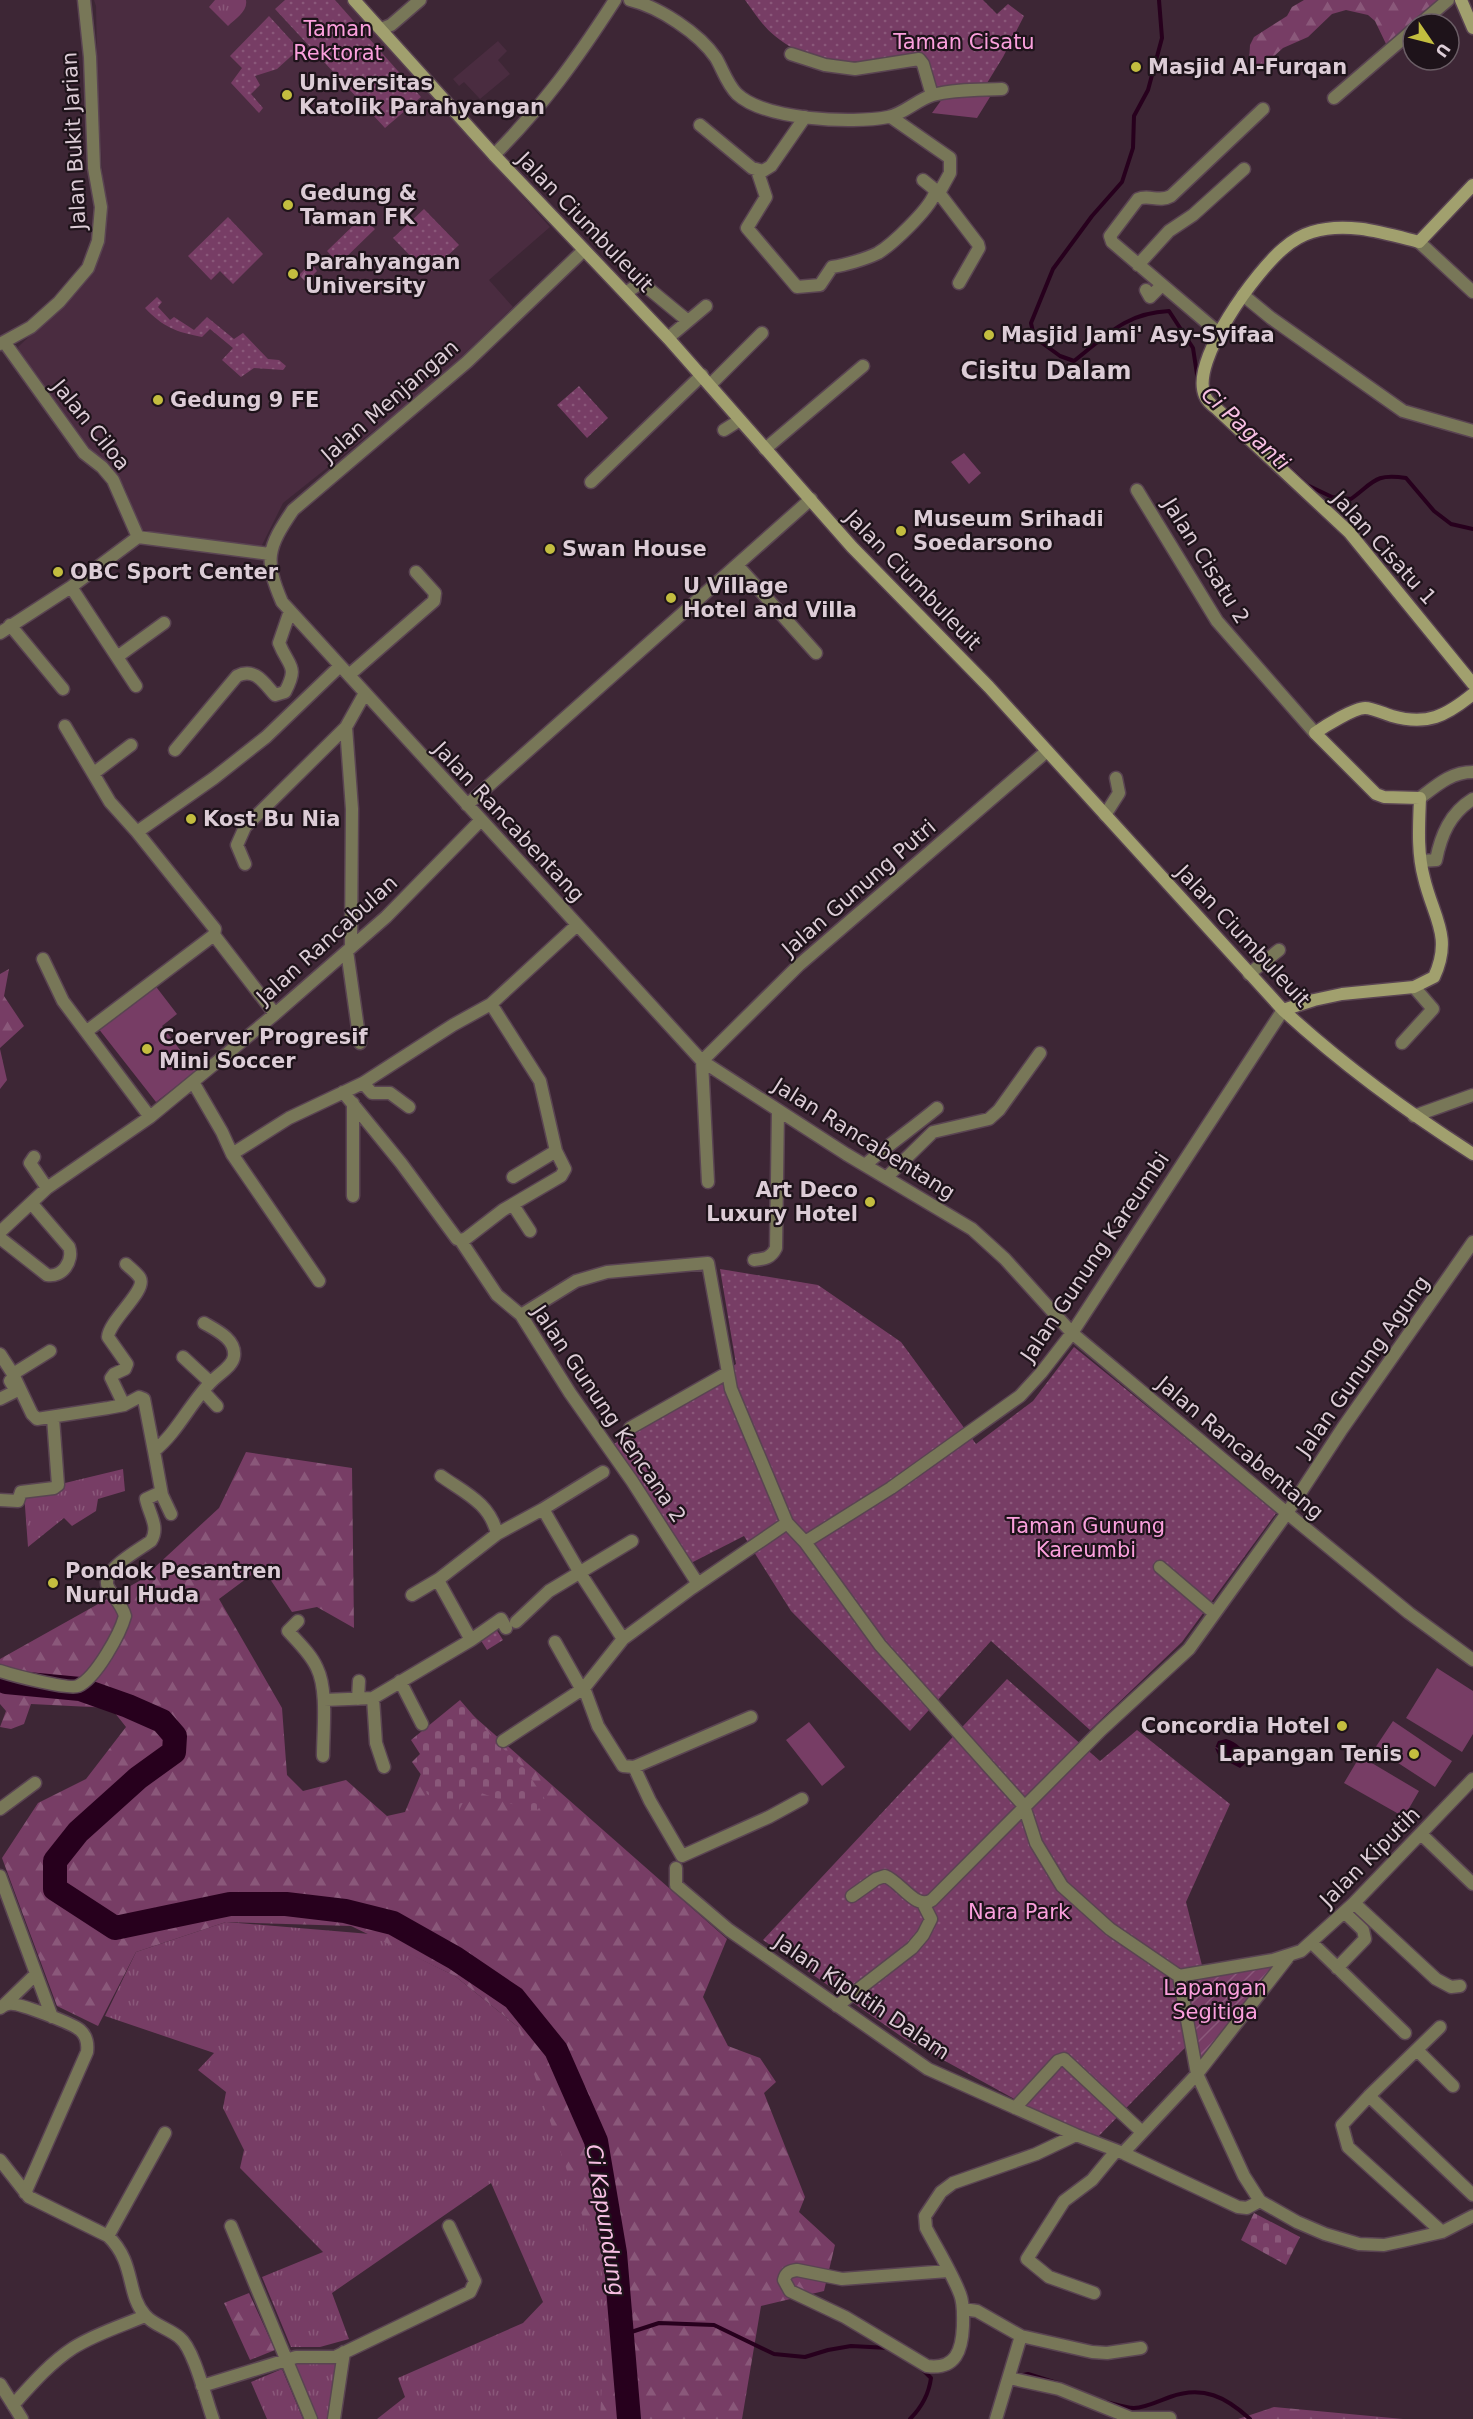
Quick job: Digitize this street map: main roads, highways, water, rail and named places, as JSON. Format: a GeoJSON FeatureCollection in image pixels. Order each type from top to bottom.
{"type":"FeatureCollection","features":[{"type":"Feature","properties":{"kind":"main road","name":"Jalan Ciumbuleuit"},"geometry":{"type":"LineString","coordinates":[[354,0],[494,155],[669,338],[852,547],[1047,751],[1283,1010],[1323,1046],[1414,1116],[1473,1154]]}},
{"type":"Feature","properties":{"kind":"main road"},"geometry":{"type":"LineString","coordinates":[[1461,0],[1473,28]]}},
{"type":"Feature","properties":{"kind":"main road","name":"Jalan Cisatu 1"},"geometry":{"type":"LineString","coordinates":[[1473,185],[1419,242],[1346,227],[1312,232],[1284,248],[1243,295],[1219,333],[1206,368],[1204,391],[1350,532],[1473,684]]}},
{"type":"Feature","properties":{"kind":"main road"},"geometry":{"type":"LineString","coordinates":[[1283,1010],[1342,993],[1414,987],[1434,977],[1439,967],[1443,945],[1421,861],[1420,798],[1376,794],[1316,733],[1330,723],[1365,708],[1405,720],[1421,721],[1436,718],[1473,694]]}},
{"type":"Feature","properties":{"kind":"water"},"geometry":{"type":"Polygon","coordinates":[[[1226,1739],[1239,1746],[1249,1760],[1240,1768],[1219,1757],[1215,1748],[1218,1741],[1226,1739]]]}},
{"type":"Feature","properties":{"kind":"waterway","name":"Ci Paganti"},"geometry":{"type":"LineString","coordinates":[[1159,0],[1162,38],[1148,90],[1134,116],[1133,148],[1122,182],[1092,216],[1053,269],[1031,323],[1034,337],[1060,356],[1074,361],[1128,321],[1140,316],[1169,311],[1193,348],[1198,381]]}},
{"type":"Feature","properties":{"kind":"waterway","name":"Ci Paganti"},"geometry":{"type":"LineString","coordinates":[[1267,448],[1307,485],[1332,497],[1351,499],[1375,480],[1388,477],[1406,478],[1434,511],[1451,524],[1473,529]]}},
{"type":"Feature","properties":{"kind":"waterway","name":"Ci Kapundung"},"geometry":{"type":"LineString","coordinates":[[0,1679],[6,1682],[80,1689],[162,1721],[175,1736],[174,1752],[138,1778],[78,1832],[55,1861],[55,1889],[115,1928],[230,1904],[286,1904],[345,1911],[393,1923],[455,1958],[514,1998],[556,2050],[596,2141],[615,2253],[629,2419]]}},
{"type":"Feature","properties":{"kind":"waterway"},"geometry":{"type":"LineString","coordinates":[[622,2335],[659,2323],[714,2325],[774,2354],[805,2357],[851,2346],[889,2348]]}},
{"type":"Feature","properties":{"kind":"waterway"},"geometry":{"type":"LineString","coordinates":[[910,2419],[924,2400],[930,2384],[931,2378],[922,2369]]}},
{"type":"Feature","properties":{"kind":"waterway"},"geometry":{"type":"LineString","coordinates":[[1019,2376],[1028,2374],[1060,2384]]}},
{"type":"Feature","properties":{"kind":"waterway"},"geometry":{"type":"LineString","coordinates":[[1106,2402],[1138,2408],[1182,2394],[1203,2393],[1223,2399],[1250,2419]]}},
{"type":"Feature","properties":{"kind":"place","name":"Masjid Al-Furqan"},"geometry":{"type":"Point","coordinates":[1136,67]}},
{"type":"Feature","properties":{"kind":"place","name":"Universitas Katolik Parahyangan"},"geometry":{"type":"Point","coordinates":[287,95]}},
{"type":"Feature","properties":{"kind":"place","name":"Gedung & Taman FK"},"geometry":{"type":"Point","coordinates":[288,205]}},
{"type":"Feature","properties":{"kind":"place","name":"Parahyangan University"},"geometry":{"type":"Point","coordinates":[293,274]}},
{"type":"Feature","properties":{"kind":"place","name":"Masjid Jami' Asy-Syifaa"},"geometry":{"type":"Point","coordinates":[989,335]}},
{"type":"Feature","properties":{"kind":"place","name":"Gedung 9 FE"},"geometry":{"type":"Point","coordinates":[158,400]}},
{"type":"Feature","properties":{"kind":"place","name":"Museum Srihadi Soedarsono"},"geometry":{"type":"Point","coordinates":[901,531]}},
{"type":"Feature","properties":{"kind":"place","name":"Swan House"},"geometry":{"type":"Point","coordinates":[550,549]}},
{"type":"Feature","properties":{"kind":"place","name":"OBC Sport Center"},"geometry":{"type":"Point","coordinates":[58,572]}},
{"type":"Feature","properties":{"kind":"place","name":"U Village Hotel and Villa"},"geometry":{"type":"Point","coordinates":[671,598]}},
{"type":"Feature","properties":{"kind":"place","name":"Kost Bu Nia"},"geometry":{"type":"Point","coordinates":[191,819]}},
{"type":"Feature","properties":{"kind":"place","name":"Coerver Progresif Mini Soccer"},"geometry":{"type":"Point","coordinates":[147,1049]}},
{"type":"Feature","properties":{"kind":"place","name":"Art Deco Luxury Hotel"},"geometry":{"type":"Point","coordinates":[870,1202]}},
{"type":"Feature","properties":{"kind":"place","name":"Pondok Pesantren Nurul Huda"},"geometry":{"type":"Point","coordinates":[53,1583]}},
{"type":"Feature","properties":{"kind":"place","name":"Concordia Hotel"},"geometry":{"type":"Point","coordinates":[1342,1726]}},
{"type":"Feature","properties":{"kind":"place","name":"Lapangan Tenis"},"geometry":{"type":"Point","coordinates":[1414,1754]}},
{"type":"Feature","properties":{"kind":"district","name":"Cisitu Dalam"},"geometry":{"type":"Point","coordinates":[1046,371]}},
{"type":"Feature","properties":{"kind":"park label","name":"Taman Rektorat"},"geometry":{"type":"Point","coordinates":[338,41]}},
{"type":"Feature","properties":{"kind":"park label","name":"Taman Cisatu"},"geometry":{"type":"Point","coordinates":[964,42]}},
{"type":"Feature","properties":{"kind":"park label","name":"Taman Gunung Kareumbi"},"geometry":{"type":"Point","coordinates":[1086,1538]}},
{"type":"Feature","properties":{"kind":"park label","name":"Nara Park"},"geometry":{"type":"Point","coordinates":[1019,1912]}},
{"type":"Feature","properties":{"kind":"park label","name":"Lapangan Segitiga"},"geometry":{"type":"Point","coordinates":[1215,2000]}}]}
